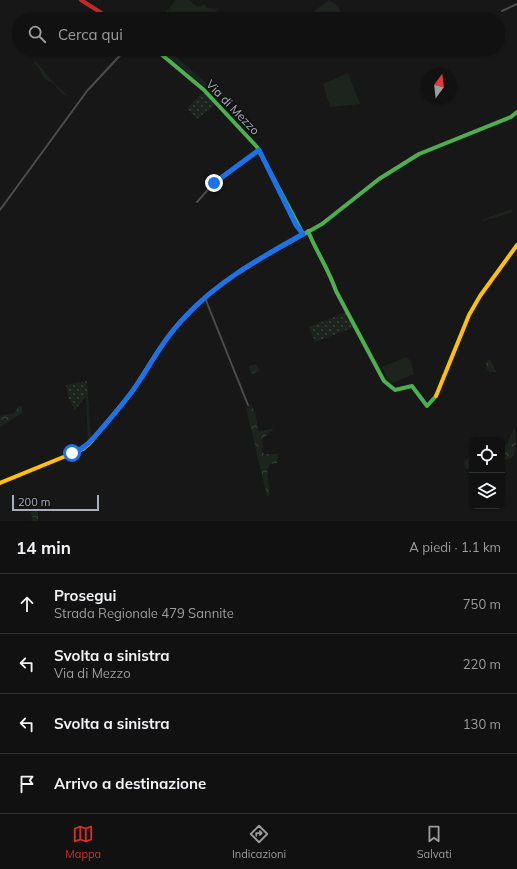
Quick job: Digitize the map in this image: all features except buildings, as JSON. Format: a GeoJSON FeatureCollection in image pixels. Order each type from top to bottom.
{"type":"FeatureCollection","features":[{"type":"Feature","properties":{"kind":"main road"},"geometry":{"type":"LineString","coordinates":[[80,0],[101,12]]}},
{"type":"Feature","properties":{"kind":"main road","name":"Via di Mezzo"},"geometry":{"type":"LineString","coordinates":[[163,56],[204,90],[259,150],[296,225],[303,234]]}},
{"type":"Feature","properties":{"kind":"main road"},"geometry":{"type":"LineString","coordinates":[[0,483],[83,449],[89,444],[132,392],[164,342],[185,316],[227,279],[247,266],[322,224],[379,179],[419,154],[511,117],[517,112]]}},
{"type":"Feature","properties":{"kind":"main road"},"geometry":{"type":"LineString","coordinates":[[308,231],[324,268],[332,279],[336,291],[384,381],[395,390],[412,386],[426,406],[439,393],[469,315],[480,296],[517,245]]}},
{"type":"Feature","properties":{"kind":"street"},"geometry":{"type":"LineString","coordinates":[[502,11],[517,4]]}},
{"type":"Feature","properties":{"kind":"street"},"geometry":{"type":"LineString","coordinates":[[0,210],[87,91],[120,56]]}},
{"type":"Feature","properties":{"kind":"street"},"geometry":{"type":"LineString","coordinates":[[197,202],[214,183],[259,150]]}},
{"type":"Feature","properties":{"kind":"street"},"geometry":{"type":"LineString","coordinates":[[205,297],[248,405]]}},
{"type":"Feature","properties":{"kind":"green space"},"geometry":{"type":"Polygon","coordinates":[[[176,0],[189,0],[198,7],[204,4],[207,8],[218,9],[215,12],[166,12],[176,0]]]}},
{"type":"Feature","properties":{"kind":"green space"},"geometry":{"type":"Polygon","coordinates":[[[329,0],[338,6],[341,12],[315,12],[329,0]]]}},
{"type":"Feature","properties":{"kind":"green space"},"geometry":{"type":"Polygon","coordinates":[[[167,56],[175,56],[207,84],[205,87],[167,56]]]}},
{"type":"Feature","properties":{"kind":"green space"},"geometry":{"type":"Polygon","coordinates":[[[35,60],[52,81],[69,97],[63,94],[53,83],[44,79],[39,68],[34,63],[35,60]]]}},
{"type":"Feature","properties":{"kind":"green space"},"geometry":{"type":"Polygon","coordinates":[[[348,73],[360,104],[330,107],[323,84],[348,73]]]}},
{"type":"Feature","properties":{"kind":"green space"},"geometry":{"type":"Polygon","coordinates":[[[204,91],[216,104],[197,119],[187,108],[204,91]]]}},
{"type":"Feature","properties":{"kind":"green space"},"geometry":{"type":"Polygon","coordinates":[[[511,209],[513,211],[511,213],[483,221],[482,220],[511,209]]]}},
{"type":"Feature","properties":{"kind":"green space"},"geometry":{"type":"Polygon","coordinates":[[[346,312],[354,327],[315,342],[309,327],[346,312]]]}},
{"type":"Feature","properties":{"kind":"green space"},"geometry":{"type":"Polygon","coordinates":[[[406,357],[411,361],[414,374],[390,384],[382,367],[406,357]]]}},
{"type":"Feature","properties":{"kind":"green space"},"geometry":{"type":"Polygon","coordinates":[[[490,359],[496,372],[489,372],[486,367],[486,362],[490,359]]]}},
{"type":"Feature","properties":{"kind":"green space"},"geometry":{"type":"Polygon","coordinates":[[[256,364],[260,371],[251,374],[249,366],[256,364]]]}},
{"type":"Feature","properties":{"kind":"green space"},"geometry":{"type":"Polygon","coordinates":[[[87,381],[88,394],[75,410],[69,399],[66,385],[87,381]]]}},
{"type":"Feature","properties":{"kind":"green space"},"geometry":{"type":"Polygon","coordinates":[[[88,394],[91,439],[88,443],[86,397],[88,394]]]}},
{"type":"Feature","properties":{"kind":"green space"},"geometry":{"type":"Polygon","coordinates":[[[251,404],[256,415],[258,431],[274,429],[262,439],[263,447],[261,449],[264,454],[278,454],[277,463],[270,464],[267,471],[270,495],[267,496],[246,408],[251,404]]]}},
{"type":"Feature","properties":{"kind":"green space"},"geometry":{"type":"Polygon","coordinates":[[[19,406],[22,407],[22,413],[0,427],[0,416],[14,413],[19,406]]]}},
{"type":"Feature","properties":{"kind":"green space"},"geometry":{"type":"Polygon","coordinates":[[[514,428],[516,439],[513,455],[512,458],[505,459],[505,445],[507,444],[514,428]]]}},
{"type":"Feature","properties":{"kind":"green space"},"geometry":{"type":"Polygon","coordinates":[[[469,458],[469,468],[466,469],[464,464],[465,460],[469,458]]]}},
{"type":"Feature","properties":{"kind":"green space"},"geometry":{"type":"Polygon","coordinates":[[[36,509],[38,513],[38,521],[31,521],[33,518],[30,513],[36,509]]]}},
{"type":"Feature","properties":{"kind":"traffic: fast"},"geometry":{"type":"LineString","coordinates":[[163,56],[204,90],[257,147],[303,234]]}},
{"type":"Feature","properties":{"kind":"traffic: fast"},"geometry":{"type":"LineString","coordinates":[[277,249],[322,224],[379,179],[419,154],[511,117],[517,112]]}},
{"type":"Feature","properties":{"kind":"traffic: fast"},"geometry":{"type":"LineString","coordinates":[[308,231],[336,291],[384,381],[395,390],[412,386],[427,406],[436,396]]}},
{"type":"Feature","properties":{"kind":"traffic: slow"},"geometry":{"type":"LineString","coordinates":[[436,396],[469,315],[480,296],[517,245]]}},
{"type":"Feature","properties":{"kind":"traffic: slow"},"geometry":{"type":"LineString","coordinates":[[0,483],[83,449],[89,444],[132,392],[158,351]]}},
{"type":"Feature","properties":{"kind":"traffic: jam"},"geometry":{"type":"LineString","coordinates":[[81,0],[100,12]]}},
{"type":"Feature","properties":{"kind":"traffic: jam"},"geometry":{"type":"LineString","coordinates":[[158,351],[182,320],[211,293],[243,270],[277,249]]}},
{"type":"Feature","properties":{"kind":"route"},"geometry":{"type":"LineString","coordinates":[[72,453],[83,449],[89,444],[119,409],[132,392],[164,342],[185,316],[205,297],[227,279],[247,266],[303,234],[296,225],[259,150],[214,183]]}}]}
